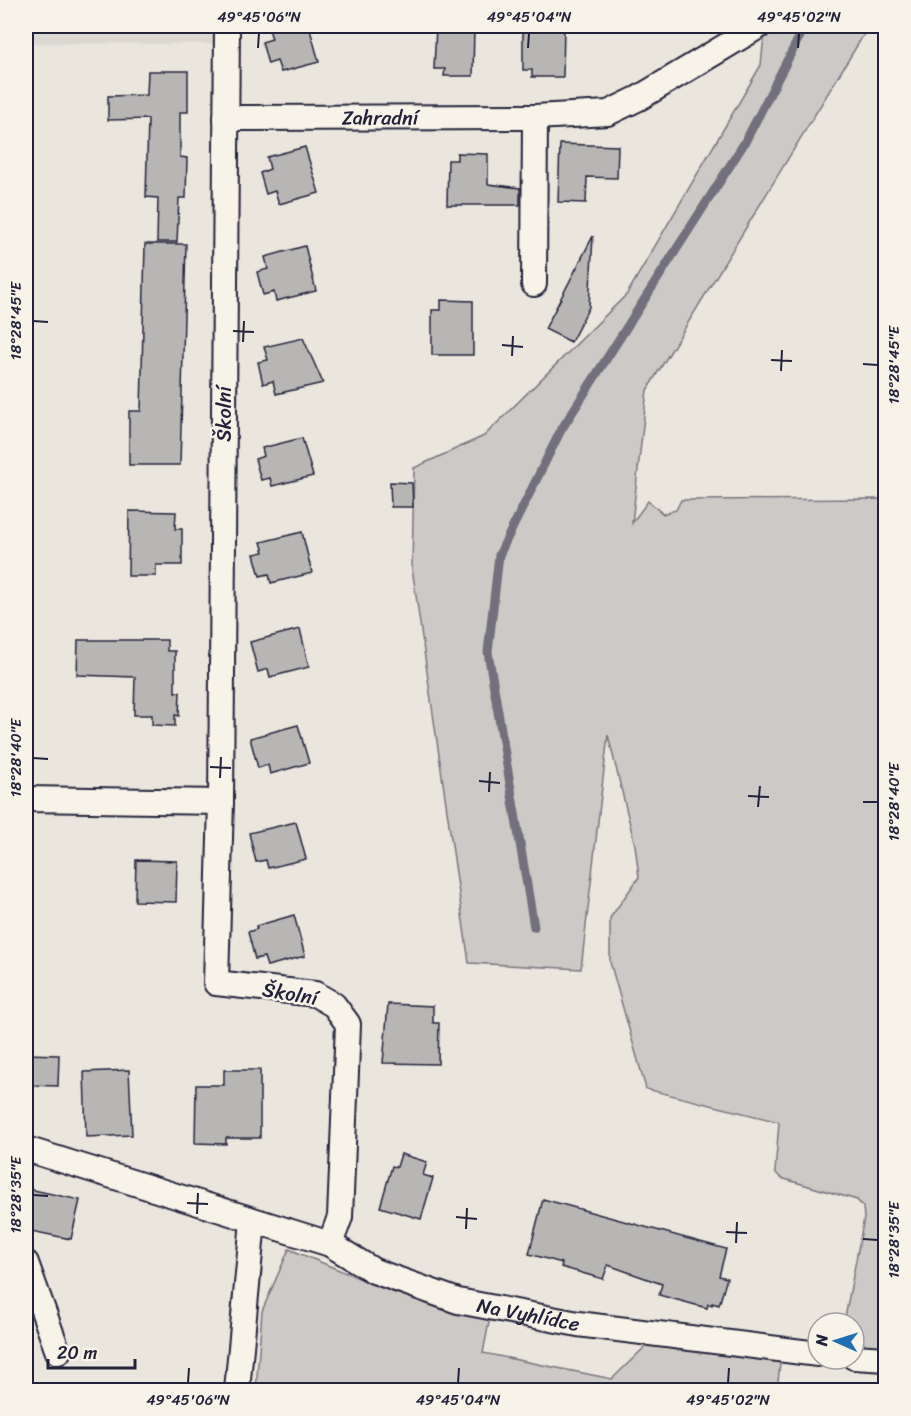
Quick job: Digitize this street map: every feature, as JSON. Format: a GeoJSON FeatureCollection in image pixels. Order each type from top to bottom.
{"type":"FeatureCollection","features":[{"type":"Feature","properties":{"kind":"street","name":"Školní"},"geometry":{"type":"LineString","coordinates":[[226,26],[221,802],[216,983],[315,994],[334,1005],[348,1024],[340,1217],[330,1244]]}},
{"type":"Feature","properties":{"kind":"street","name":"Zahradní"},"geometry":{"type":"LineString","coordinates":[[226,118],[535,117],[608,113],[639,98],[759,26]]}},
{"type":"Feature","properties":{"kind":"street"},"geometry":{"type":"LineString","coordinates":[[534,284],[535,117]]}},
{"type":"Feature","properties":{"kind":"street"},"geometry":{"type":"LineString","coordinates":[[26,799],[221,802]]}},
{"type":"Feature","properties":{"kind":"street","name":"Na Vyhlídce"},"geometry":{"type":"LineString","coordinates":[[26,1149],[330,1244],[374,1271],[458,1301],[578,1324],[806,1352]]}},
{"type":"Feature","properties":{"kind":"street"},"geometry":{"type":"LineString","coordinates":[[237,1390],[253,1221]]}},
{"type":"Feature","properties":{"kind":"street"},"geometry":{"type":"LineString","coordinates":[[26,1263],[58,1352]]}},
{"type":"Feature","properties":{"kind":"street"},"geometry":{"type":"LineString","coordinates":[[866,1358],[885,1359]]}},
{"type":"Feature","properties":{"kind":"shaded area"},"geometry":{"type":"Polygon","coordinates":[[[26,26],[213,26],[213,44],[26,43],[26,26]]]}},
{"type":"Feature","properties":{"kind":"shaded area"},"geometry":{"type":"Polygon","coordinates":[[[765,26],[869,26],[647,390],[632,523],[648,501],[663,514],[676,510],[681,500],[885,499],[885,1350],[866,1348],[866,1311],[846,1311],[864,1218],[863,1207],[857,1200],[781,1178],[775,1172],[779,1122],[646,1089],[610,962],[610,918],[639,877],[635,845],[608,735],[581,969],[469,963],[412,568],[414,468],[484,436],[627,294],[761,65],[765,26]]]}},
{"type":"Feature","properties":{"kind":"shaded area"},"geometry":{"type":"Polygon","coordinates":[[[289,1249],[392,1292],[490,1317],[483,1353],[612,1379],[651,1341],[775,1357],[780,1364],[777,1390],[256,1390],[262,1311],[289,1249]]]}},
{"type":"Feature","properties":{"kind":"building"},"geometry":{"type":"Polygon","coordinates":[[[268,26],[309,26],[319,62],[281,72],[277,61],[268,64],[262,42],[272,39],[268,26]]]}},
{"type":"Feature","properties":{"kind":"building"},"geometry":{"type":"Polygon","coordinates":[[[436,26],[474,26],[473,76],[444,76],[445,69],[434,69],[436,26]]]}},
{"type":"Feature","properties":{"kind":"building"},"geometry":{"type":"Polygon","coordinates":[[[523,26],[564,26],[563,77],[532,77],[532,70],[523,70],[523,26]]]}},
{"type":"Feature","properties":{"kind":"building"},"geometry":{"type":"Polygon","coordinates":[[[148,71],[188,71],[188,112],[180,112],[180,157],[187,158],[186,198],[179,198],[177,242],[157,242],[158,198],[146,197],[148,119],[108,120],[108,96],[147,95],[148,71]]]}},
{"type":"Feature","properties":{"kind":"building"},"geometry":{"type":"Polygon","coordinates":[[[560,144],[618,146],[617,178],[587,177],[586,203],[558,202],[560,144]]]}},
{"type":"Feature","properties":{"kind":"building"},"geometry":{"type":"Polygon","coordinates":[[[305,147],[319,193],[279,204],[275,191],[266,194],[260,173],[270,169],[267,157],[305,147]]]}},
{"type":"Feature","properties":{"kind":"building"},"geometry":{"type":"Polygon","coordinates":[[[457,153],[488,154],[488,184],[520,188],[520,205],[447,205],[448,160],[457,160],[457,153]]]}},
{"type":"Feature","properties":{"kind":"building"},"geometry":{"type":"Polygon","coordinates":[[[593,236],[589,307],[571,342],[545,329],[593,236]]]}},
{"type":"Feature","properties":{"kind":"building"},"geometry":{"type":"Polygon","coordinates":[[[145,244],[186,244],[180,465],[129,465],[129,411],[141,411],[145,244]]]}},
{"type":"Feature","properties":{"kind":"building"},"geometry":{"type":"Polygon","coordinates":[[[305,246],[316,291],[276,301],[274,292],[263,295],[257,272],[268,269],[265,257],[305,246]]]}},
{"type":"Feature","properties":{"kind":"building"},"geometry":{"type":"Polygon","coordinates":[[[441,300],[473,301],[473,355],[432,355],[432,310],[441,310],[441,300]]]}},
{"type":"Feature","properties":{"kind":"building"},"geometry":{"type":"Polygon","coordinates":[[[303,338],[323,383],[276,394],[273,381],[263,384],[258,362],[268,360],[264,347],[303,338]]]}},
{"type":"Feature","properties":{"kind":"building"},"geometry":{"type":"Polygon","coordinates":[[[302,438],[313,476],[272,486],[270,478],[261,480],[255,459],[264,456],[262,448],[302,438]]]}},
{"type":"Feature","properties":{"kind":"building"},"geometry":{"type":"Polygon","coordinates":[[[390,482],[412,483],[413,507],[391,507],[390,482]]]}},
{"type":"Feature","properties":{"kind":"building"},"geometry":{"type":"Polygon","coordinates":[[[129,511],[176,512],[175,529],[182,529],[182,565],[156,565],[156,576],[128,576],[129,511]]]}},
{"type":"Feature","properties":{"kind":"building"},"geometry":{"type":"Polygon","coordinates":[[[302,532],[312,573],[271,583],[269,574],[260,576],[254,554],[264,552],[261,542],[302,532]]]}},
{"type":"Feature","properties":{"kind":"building"},"geometry":{"type":"Polygon","coordinates":[[[300,629],[309,667],[270,677],[268,669],[258,672],[250,642],[300,629]]]}},
{"type":"Feature","properties":{"kind":"building"},"geometry":{"type":"Polygon","coordinates":[[[78,640],[167,640],[167,651],[175,651],[175,692],[180,692],[179,716],[175,715],[175,726],[152,725],[152,715],[134,715],[135,677],[77,675],[78,640]]]}},
{"type":"Feature","properties":{"kind":"building"},"geometry":{"type":"Polygon","coordinates":[[[298,725],[309,763],[270,774],[268,765],[258,768],[250,738],[298,725]]]}},
{"type":"Feature","properties":{"kind":"building"},"geometry":{"type":"Polygon","coordinates":[[[296,822],[306,859],[268,868],[266,860],[256,862],[249,833],[296,822]]]}},
{"type":"Feature","properties":{"kind":"building"},"geometry":{"type":"Polygon","coordinates":[[[136,860],[177,861],[176,902],[135,901],[136,860]]]}},
{"type":"Feature","properties":{"kind":"building"},"geometry":{"type":"Polygon","coordinates":[[[294,915],[305,956],[267,966],[264,957],[255,959],[248,932],[257,929],[256,926],[294,915]]]}},
{"type":"Feature","properties":{"kind":"building"},"geometry":{"type":"Polygon","coordinates":[[[388,1004],[433,1006],[433,1023],[439,1023],[438,1064],[383,1063],[388,1004]]]}},
{"type":"Feature","properties":{"kind":"building"},"geometry":{"type":"Polygon","coordinates":[[[26,1054],[59,1055],[58,1086],[26,1085],[26,1054]]]}},
{"type":"Feature","properties":{"kind":"building"},"geometry":{"type":"Polygon","coordinates":[[[129,1070],[132,1135],[86,1137],[84,1072],[129,1070]]]}},
{"type":"Feature","properties":{"kind":"building"},"geometry":{"type":"Polygon","coordinates":[[[224,1070],[260,1070],[260,1138],[226,1138],[226,1144],[195,1143],[196,1085],[224,1085],[224,1070]]]}},
{"type":"Feature","properties":{"kind":"building"},"geometry":{"type":"Polygon","coordinates":[[[401,1154],[427,1162],[423,1175],[433,1178],[421,1219],[380,1207],[392,1166],[397,1167],[401,1154]]]}},
{"type":"Feature","properties":{"kind":"building"},"geometry":{"type":"Polygon","coordinates":[[[29,1189],[80,1200],[71,1239],[26,1230],[29,1189]]]}},
{"type":"Feature","properties":{"kind":"building"},"geometry":{"type":"Polygon","coordinates":[[[543,1199],[726,1249],[719,1276],[727,1278],[719,1305],[708,1304],[707,1308],[659,1295],[662,1284],[608,1265],[603,1279],[561,1267],[562,1263],[529,1254],[543,1199]]]}},
{"type":"Feature","properties":{"kind":"waterway"},"geometry":{"type":"LineString","coordinates":[[534,927],[488,652],[499,555],[561,430],[745,142],[805,26]]}}]}
